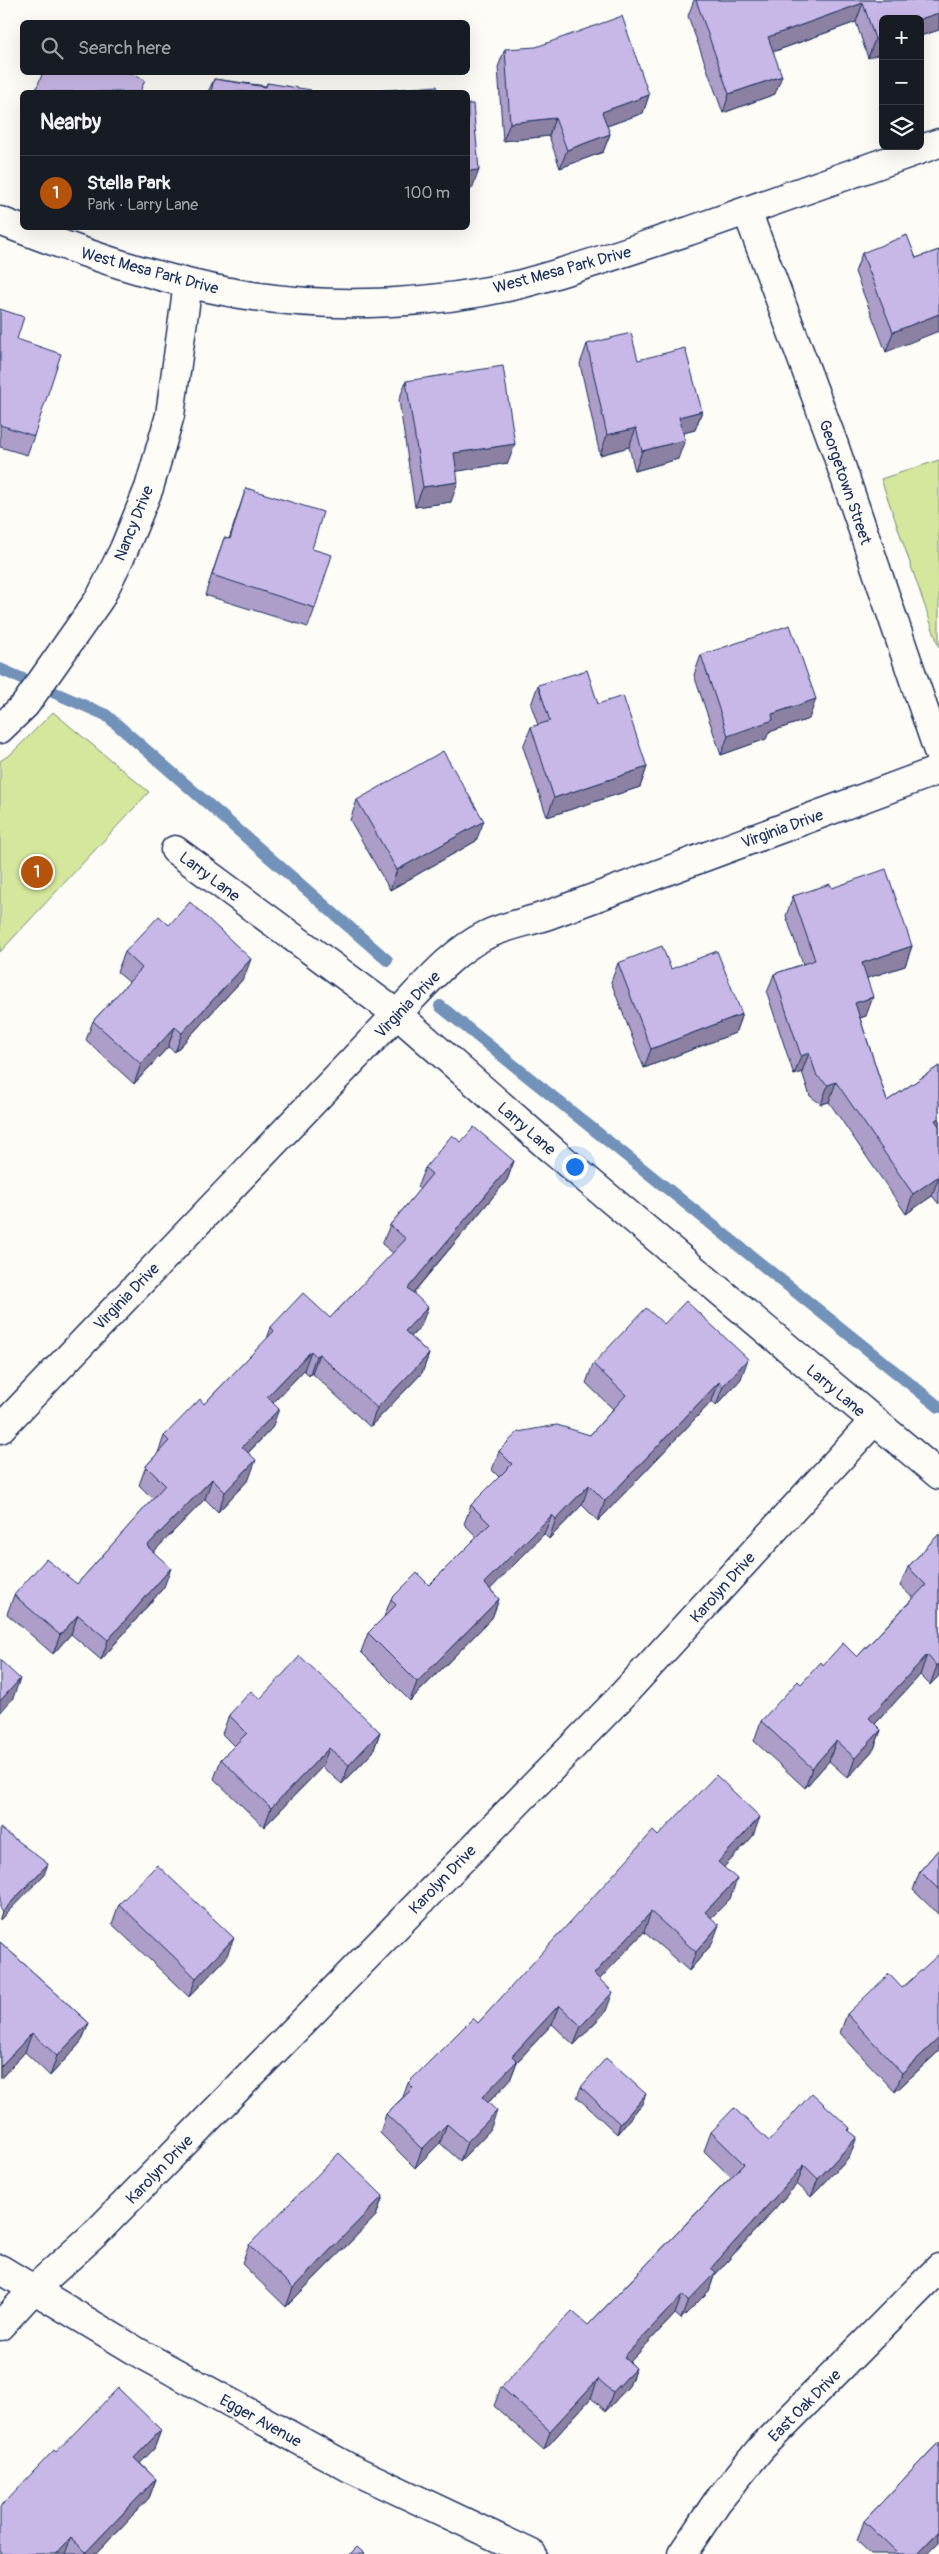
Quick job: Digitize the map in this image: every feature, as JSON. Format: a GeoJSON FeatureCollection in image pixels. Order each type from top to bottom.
{"type":"FeatureCollection","features":[{"type":"Feature","properties":{"kind":"street","name":"West Mesa Park Drive"},"geometry":{"type":"LineString","coordinates":[[23,230],[86,254],[188,283],[254,296],[320,302],[387,302],[453,296],[519,284],[582,267],[747,211],[939,142]]}},
{"type":"Feature","properties":{"kind":"street","name":"Georgetown Street"},"geometry":{"type":"LineString","coordinates":[[747,211],[834,445],[939,754]]}},
{"type":"Feature","properties":{"kind":"street","name":"West Mesa Park Drive"},"geometry":{"type":"LineString","coordinates":[[0,221],[20,229]]}},
{"type":"Feature","properties":{"kind":"street","name":"Nancy Drive"},"geometry":{"type":"LineString","coordinates":[[0,729],[25,705],[100,598],[124,549],[149,488],[170,415],[188,283]]}},
{"type":"Feature","properties":{"kind":"street","name":"Virginia Drive"},"geometry":{"type":"LineString","coordinates":[[0,1428],[452,958],[488,934],[548,916],[939,770]]}},
{"type":"Feature","properties":{"kind":"street","name":"Larry Lane"},"geometry":{"type":"LineString","coordinates":[[175,850],[397,1014],[553,1151],[939,1475]]}},
{"type":"Feature","properties":{"kind":"street","name":"Karolyn Drive"},"geometry":{"type":"LineString","coordinates":[[0,2326],[35,2288],[97,2232],[618,1700],[874,1421]]}},
{"type":"Feature","properties":{"kind":"street","name":"Egger Avenue"},"geometry":{"type":"LineString","coordinates":[[0,2268],[136,2351],[348,2467],[532,2554]]}},
{"type":"Feature","properties":{"kind":"street","name":"East Oak Drive"},"geometry":{"type":"LineString","coordinates":[[682,2554],[717,2502],[761,2448],[939,2268]]}},
{"type":"Feature","properties":{"kind":"green space"},"geometry":{"type":"Polygon","coordinates":[[[939,460],[939,647],[881,479],[939,460]]]}},
{"type":"Feature","properties":{"kind":"green space"},"geometry":{"type":"Polygon","coordinates":[[[53,712],[149,792],[0,952],[0,761],[11,754],[53,712]]]}},
{"type":"Feature","properties":{"kind":"building"},"geometry":{"type":"Polygon","coordinates":[[[696,0],[939,0],[939,13],[924,18],[924,15],[879,15],[879,38],[875,39],[863,3],[768,37],[782,76],[729,94],[696,0]]]}},
{"type":"Feature","properties":{"kind":"building"},"geometry":{"type":"Polygon","coordinates":[[[622,16],[649,95],[602,112],[610,134],[567,150],[555,118],[510,123],[505,49],[536,47],[622,16]]]}},
{"type":"Feature","properties":{"kind":"building"},"geometry":{"type":"Polygon","coordinates":[[[42,75],[134,75],[145,80],[141,90],[36,90],[42,75]]]}},
{"type":"Feature","properties":{"kind":"building"},"geometry":{"type":"Polygon","coordinates":[[[214,79],[266,87],[267,83],[311,90],[211,90],[214,79]]]}},
{"type":"Feature","properties":{"kind":"building"},"geometry":{"type":"Polygon","coordinates":[[[437,86],[438,90],[387,90],[437,86]]]}},
{"type":"Feature","properties":{"kind":"building"},"geometry":{"type":"Polygon","coordinates":[[[470,104],[473,104],[479,170],[470,171],[470,104]]]}},
{"type":"Feature","properties":{"kind":"building"},"geometry":{"type":"Polygon","coordinates":[[[907,235],[916,258],[939,250],[939,314],[893,332],[862,253],[907,235]]]}},
{"type":"Feature","properties":{"kind":"building"},"geometry":{"type":"Polygon","coordinates":[[[0,309],[24,317],[17,339],[61,354],[34,436],[0,425],[0,309]]]}},
{"type":"Feature","properties":{"kind":"building"},"geometry":{"type":"Polygon","coordinates":[[[631,333],[638,360],[685,348],[702,411],[679,417],[685,440],[642,451],[636,428],[607,435],[587,344],[631,333]]]}},
{"type":"Feature","properties":{"kind":"building"},"geometry":{"type":"Polygon","coordinates":[[[503,366],[515,444],[454,453],[458,482],[423,487],[406,381],[503,366]]]}},
{"type":"Feature","properties":{"kind":"building"},"geometry":{"type":"Polygon","coordinates":[[[246,488],[323,512],[312,549],[332,555],[315,608],[212,575],[224,538],[230,539],[246,488]]]}},
{"type":"Feature","properties":{"kind":"building"},"geometry":{"type":"Polygon","coordinates":[[[790,625],[816,699],[772,714],[773,720],[728,736],[701,655],[790,625]]]}},
{"type":"Feature","properties":{"kind":"building"},"geometry":{"type":"Polygon","coordinates":[[[587,670],[598,704],[623,696],[647,767],[554,798],[531,727],[550,721],[538,685],[587,670]]]}},
{"type":"Feature","properties":{"kind":"building"},"geometry":{"type":"Polygon","coordinates":[[[443,751],[484,821],[397,870],[357,800],[443,751]]]}},
{"type":"Feature","properties":{"kind":"building"},"geometry":{"type":"Polygon","coordinates":[[[886,869],[912,946],[862,963],[873,997],[855,1003],[887,1101],[939,1066],[939,1118],[935,1120],[939,1126],[939,1176],[913,1194],[836,1082],[828,1085],[817,1076],[809,1053],[801,1056],[774,974],[815,960],[793,896],[830,884],[832,888],[886,869]]]}},
{"type":"Feature","properties":{"kind":"building"},"geometry":{"type":"Polygon","coordinates":[[[190,902],[251,959],[182,1033],[175,1027],[141,1064],[93,1021],[142,968],[125,952],[159,916],[169,925],[190,902]]]}},
{"type":"Feature","properties":{"kind":"building"},"geometry":{"type":"Polygon","coordinates":[[[662,946],[671,969],[717,951],[742,1014],[651,1049],[618,963],[662,946]]]}},
{"type":"Feature","properties":{"kind":"building"},"geometry":{"type":"Polygon","coordinates":[[[474,1127],[514,1161],[408,1288],[428,1307],[405,1331],[429,1354],[377,1408],[319,1354],[316,1356],[311,1351],[267,1397],[279,1409],[242,1447],[256,1460],[225,1492],[212,1479],[147,1546],[171,1568],[108,1640],[78,1615],[60,1635],[14,1595],[46,1559],[77,1584],[165,1485],[146,1466],[169,1441],[164,1436],[200,1399],[204,1404],[274,1331],[271,1327],[303,1293],[330,1318],[406,1239],[390,1225],[432,1174],[425,1168],[452,1135],[461,1142],[474,1127]]]}},
{"type":"Feature","properties":{"kind":"building"},"geometry":{"type":"Polygon","coordinates":[[[686,1301],[748,1359],[723,1386],[719,1382],[605,1501],[589,1485],[556,1519],[552,1515],[484,1583],[499,1599],[417,1682],[368,1633],[396,1605],[391,1599],[417,1573],[429,1585],[490,1524],[471,1505],[512,1464],[499,1451],[518,1432],[557,1425],[590,1435],[626,1395],[593,1364],[646,1308],[664,1324],[686,1301]]]}},
{"type":"Feature","properties":{"kind":"building"},"geometry":{"type":"Polygon","coordinates":[[[939,1534],[939,1664],[937,1666],[927,1655],[869,1718],[881,1730],[855,1758],[836,1741],[812,1768],[761,1721],[798,1681],[801,1684],[821,1662],[823,1665],[843,1643],[857,1657],[926,1585],[908,1567],[939,1534]]]}},
{"type":"Feature","properties":{"kind":"building"},"geometry":{"type":"Polygon","coordinates":[[[300,1656],[380,1732],[349,1765],[329,1748],[271,1808],[221,1759],[247,1733],[229,1715],[251,1691],[260,1699],[300,1656]]]}},
{"type":"Feature","properties":{"kind":"building"},"geometry":{"type":"Polygon","coordinates":[[[0,1660],[20,1679],[0,1701],[0,1660]]]}},
{"type":"Feature","properties":{"kind":"building"},"geometry":{"type":"Polygon","coordinates":[[[716,1775],[760,1817],[718,1862],[737,1879],[705,1912],[719,1925],[696,1952],[651,1912],[594,1974],[613,1992],[581,2026],[559,2005],[512,2056],[517,2061],[482,2097],[497,2111],[467,2142],[447,2124],[422,2149],[386,2114],[413,2088],[408,2083],[473,2018],[478,2023],[653,1831],[658,1836],[716,1775]]]}},
{"type":"Feature","properties":{"kind":"building"},"geometry":{"type":"Polygon","coordinates":[[[0,1828],[48,1864],[2,1912],[0,1910],[0,1828]]]}},
{"type":"Feature","properties":{"kind":"building"},"geometry":{"type":"Polygon","coordinates":[[[939,1849],[939,1890],[920,1871],[939,1849]]]}},
{"type":"Feature","properties":{"kind":"building"},"geometry":{"type":"Polygon","coordinates":[[[157,1865],[234,1938],[196,1978],[119,1904],[157,1865]]]}},
{"type":"Feature","properties":{"kind":"building"},"geometry":{"type":"Polygon","coordinates":[[[0,1942],[89,2023],[57,2056],[32,2033],[0,2067],[0,1942]]]}},
{"type":"Feature","properties":{"kind":"building"},"geometry":{"type":"Polygon","coordinates":[[[939,1954],[939,2038],[902,2073],[847,2014],[889,1974],[902,1988],[939,1954]]]}},
{"type":"Feature","properties":{"kind":"building"},"geometry":{"type":"Polygon","coordinates":[[[606,2058],[646,2094],[620,2124],[581,2087],[606,2058]]]}},
{"type":"Feature","properties":{"kind":"building"},"geometry":{"type":"Polygon","coordinates":[[[812,2093],[850,2128],[848,2130],[857,2137],[818,2179],[804,2165],[711,2268],[716,2272],[688,2301],[682,2295],[624,2357],[636,2368],[613,2392],[598,2379],[550,2431],[501,2387],[572,2311],[588,2325],[744,2164],[711,2132],[734,2108],[769,2141],[812,2093]]]}},
{"type":"Feature","properties":{"kind":"building"},"geometry":{"type":"Polygon","coordinates":[[[339,2153],[383,2196],[293,2288],[249,2245],[339,2153]]]}},
{"type":"Feature","properties":{"kind":"building"},"geometry":{"type":"Polygon","coordinates":[[[118,2388],[161,2430],[134,2458],[156,2479],[86,2552],[71,2538],[56,2554],[0,2554],[0,2507],[54,2450],[56,2452],[118,2388]]]}},
{"type":"Feature","properties":{"kind":"building"},"geometry":{"type":"Polygon","coordinates":[[[939,2442],[939,2531],[917,2554],[899,2554],[864,2521],[939,2442]]]}},
{"type":"Feature","properties":{"kind":"building"},"geometry":{"type":"Polygon","coordinates":[[[357,2547],[365,2554],[350,2554],[357,2547]]]}},
{"type":"Feature","properties":{"kind":"waterway"},"geometry":{"type":"LineString","coordinates":[[0,669],[106,715],[387,960]]}},
{"type":"Feature","properties":{"kind":"waterway"},"geometry":{"type":"LineString","coordinates":[[440,1006],[939,1407]]}},
{"type":"Feature","properties":{"kind":"place","name":"Stella Park"},"geometry":{"type":"Point","coordinates":[37,872]}}]}
